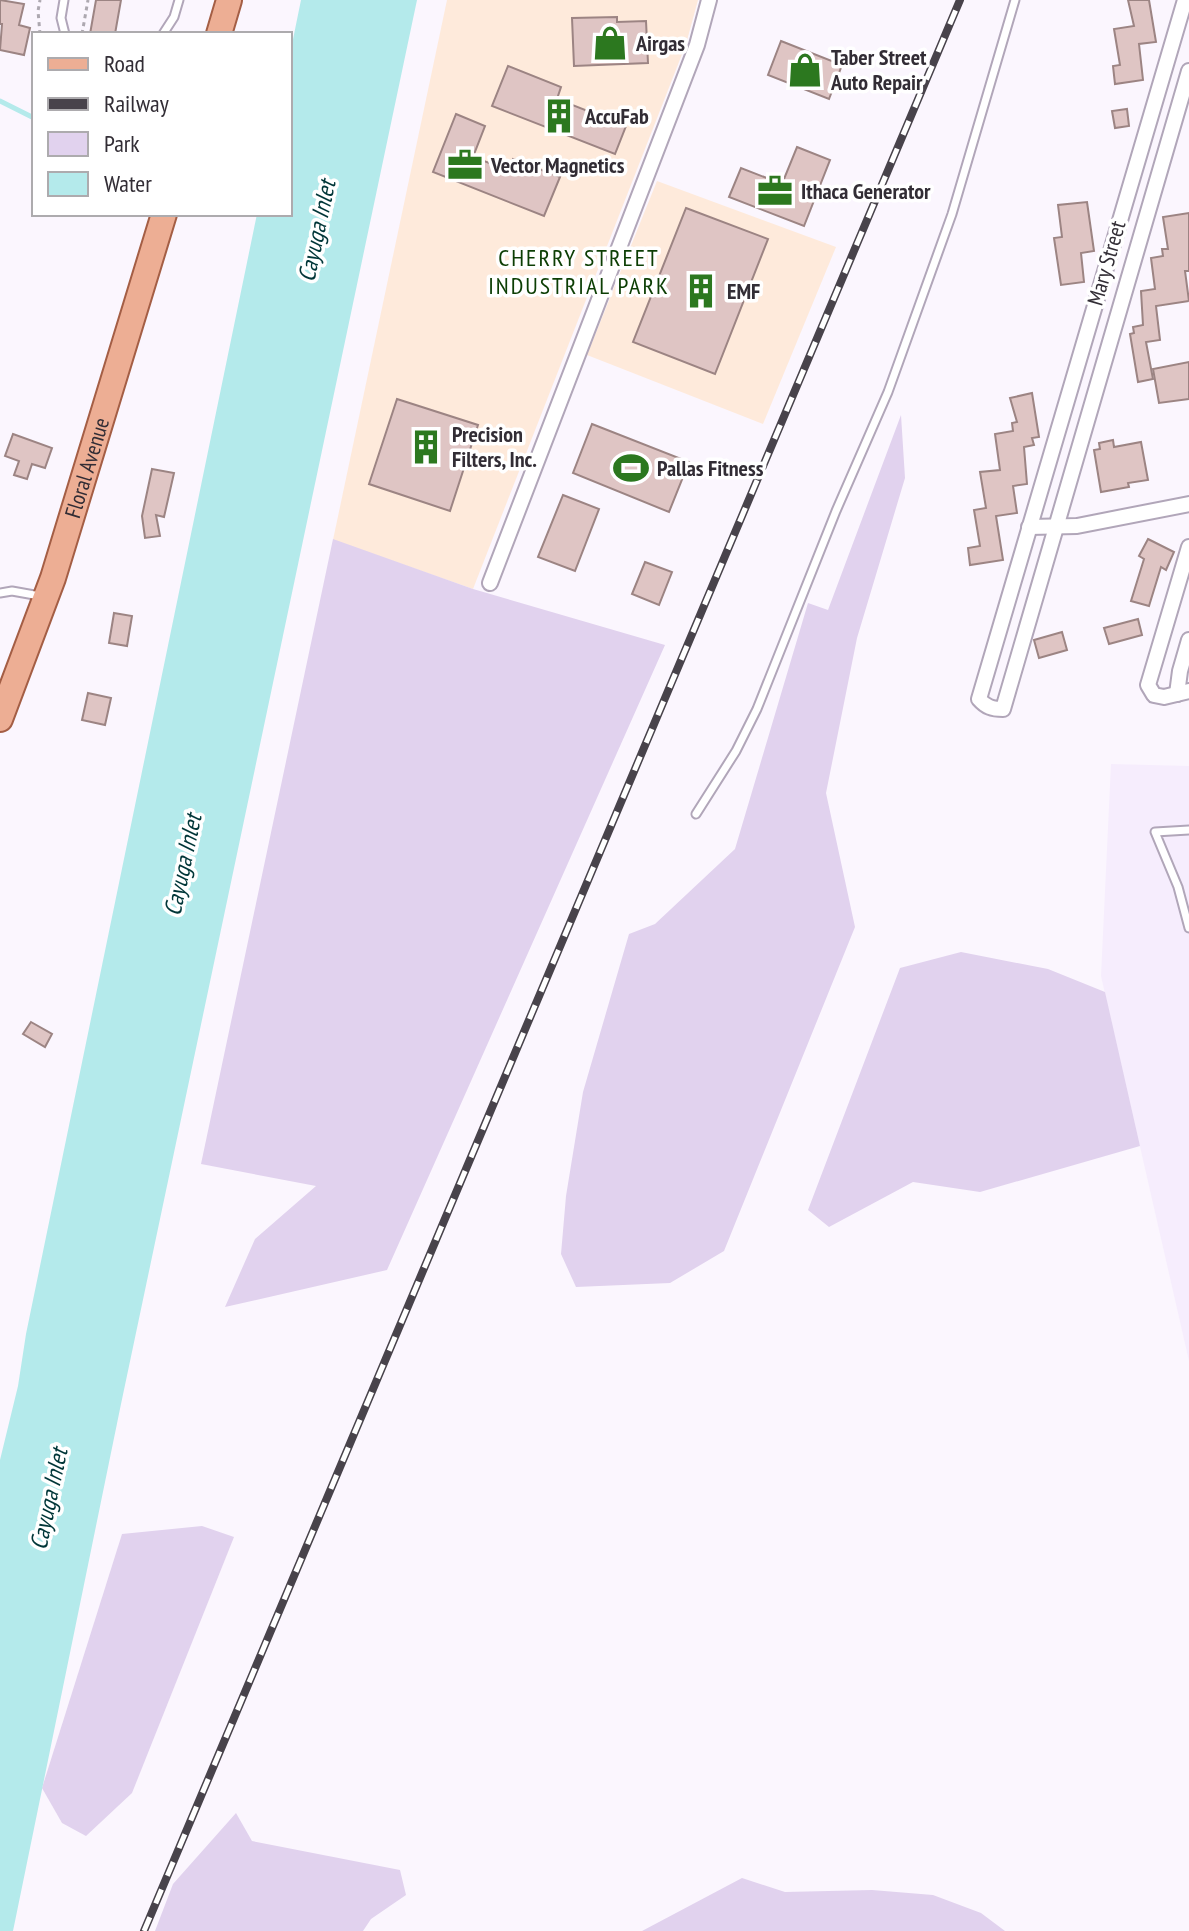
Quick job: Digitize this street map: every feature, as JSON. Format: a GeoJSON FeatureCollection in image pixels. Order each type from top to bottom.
{"type":"FeatureCollection","features":[{"type":"Feature","properties":{"kind":"main road"},"geometry":{"type":"LineString","coordinates":[[220,32],[229,0]]}},
{"type":"Feature","properties":{"kind":"main road","name":"Floral Avenue"},"geometry":{"type":"LineString","coordinates":[[0,719],[46,598],[163,216]]}},
{"type":"Feature","properties":{"kind":"street"},"geometry":{"type":"LineString","coordinates":[[490,583],[694,55],[709,0]]}},
{"type":"Feature","properties":{"kind":"street","name":"Mary Street"},"geometry":{"type":"LineString","coordinates":[[1185,0],[979,699],[995,709],[1003,709],[1189,71]]}},
{"type":"Feature","properties":{"kind":"street"},"geometry":{"type":"LineString","coordinates":[[1029,527],[1077,526],[1189,504]]}},
{"type":"Feature","properties":{"kind":"street"},"geometry":{"type":"LineString","coordinates":[[1189,547],[1148,685],[1154,695],[1164,697],[1183,693],[1180,671],[1189,640]]}},
{"type":"Feature","properties":{"kind":"lane"},"geometry":{"type":"LineString","coordinates":[[64,0],[61,18],[64,32]]}},
{"type":"Feature","properties":{"kind":"lane"},"geometry":{"type":"LineString","coordinates":[[164,32],[174,17],[179,0]]}},
{"type":"Feature","properties":{"kind":"lane"},"geometry":{"type":"LineString","coordinates":[[696,814],[736,751],[757,709],[825,538],[888,392],[952,214],[1015,0]]}},
{"type":"Feature","properties":{"kind":"lane"},"geometry":{"type":"LineString","coordinates":[[0,593],[19,592],[46,598]]}},
{"type":"Feature","properties":{"kind":"lane"},"geometry":{"type":"LineString","coordinates":[[1189,830],[1155,832],[1178,887],[1189,928]]}},
{"type":"Feature","properties":{"kind":"path"},"geometry":{"type":"LineString","coordinates":[[40,0],[40,32]]}},
{"type":"Feature","properties":{"kind":"path"},"geometry":{"type":"LineString","coordinates":[[82,32],[88,0]]}},
{"type":"Feature","properties":{"kind":"shaded area","name":"CHERRY STREET INDUSTRIAL PARK"},"geometry":{"type":"Polygon","coordinates":[[[447,0],[698,0],[686,44],[473,589],[333,540],[447,0]]]}},
{"type":"Feature","properties":{"kind":"shaded area","name":"CHERRY STREET INDUSTRIAL PARK"},"geometry":{"type":"Polygon","coordinates":[[[657,181],[836,247],[763,424],[587,355],[657,181]]]}},
{"type":"Feature","properties":{"kind":"shaded area"},"geometry":{"type":"Polygon","coordinates":[[[1111,764],[1189,766],[1189,1361],[1101,976],[1111,764]]]}},
{"type":"Feature","properties":{"kind":"green space"},"geometry":{"type":"Polygon","coordinates":[[[901,415],[905,478],[857,638],[826,793],[855,927],[724,1251],[670,1283],[576,1287],[561,1254],[566,1196],[583,1092],[629,934],[655,924],[735,849],[808,603],[828,610],[901,415]]]}},
{"type":"Feature","properties":{"kind":"green space"},"geometry":{"type":"Polygon","coordinates":[[[333,539],[473,589],[665,645],[387,1270],[225,1307],[255,1239],[316,1186],[201,1164],[333,539]]]}},
{"type":"Feature","properties":{"kind":"green space"},"geometry":{"type":"Polygon","coordinates":[[[961,952],[1048,969],[1105,992],[1140,1146],[980,1192],[913,1182],[829,1227],[808,1210],[900,968],[961,952]]]}},
{"type":"Feature","properties":{"kind":"green space"},"geometry":{"type":"Polygon","coordinates":[[[202,1526],[234,1537],[132,1793],[86,1836],[62,1823],[42,1788],[122,1534],[202,1526]]]}},
{"type":"Feature","properties":{"kind":"green space"},"geometry":{"type":"Polygon","coordinates":[[[236,1813],[252,1841],[400,1870],[406,1895],[371,1919],[363,1931],[155,1931],[173,1884],[236,1813]]]}},
{"type":"Feature","properties":{"kind":"green space"},"geometry":{"type":"Polygon","coordinates":[[[742,1878],[785,1892],[872,1890],[933,1895],[981,1913],[1005,1931],[642,1931],[742,1878]]]}},
{"type":"Feature","properties":{"kind":"water","name":"Cayuga Inlet"},"geometry":{"type":"Polygon","coordinates":[[[301,0],[417,0],[13,1931],[0,1931],[0,1460],[18,1386],[26,1334],[257,216],[292,216],[292,44],[301,0]]]}},
{"type":"Feature","properties":{"kind":"building"},"geometry":{"type":"Polygon","coordinates":[[[0,0],[24,4],[19,25],[30,28],[24,55],[0,50],[0,0]]]}},
{"type":"Feature","properties":{"kind":"building"},"geometry":{"type":"Polygon","coordinates":[[[96,0],[121,0],[115,32],[90,32],[96,0]]]}},
{"type":"Feature","properties":{"kind":"building"},"geometry":{"type":"Polygon","coordinates":[[[1128,0],[1149,0],[1156,42],[1139,44],[1143,80],[1115,84],[1113,66],[1120,65],[1114,29],[1134,26],[1128,0]]]}},
{"type":"Feature","properties":{"kind":"building","name":"Airgas"},"geometry":{"type":"Polygon","coordinates":[[[617,17],[617,22],[646,21],[648,63],[574,66],[572,18],[617,17]]]}},
{"type":"Feature","properties":{"kind":"building","name":"Taber Street Auto Repair"},"geometry":{"type":"Polygon","coordinates":[[[781,41],[842,65],[829,99],[768,75],[781,41]]]}},
{"type":"Feature","properties":{"kind":"building","name":"AccuFab"},"geometry":{"type":"Polygon","coordinates":[[[508,66],[561,87],[557,99],[626,126],[615,154],[492,106],[508,66]]]}},
{"type":"Feature","properties":{"kind":"building"},"geometry":{"type":"Polygon","coordinates":[[[1127,109],[1129,126],[1115,128],[1112,111],[1127,109]]]}},
{"type":"Feature","properties":{"kind":"building","name":"Vector Magnetics"},"geometry":{"type":"Polygon","coordinates":[[[456,114],[485,126],[473,157],[508,170],[513,159],[560,177],[544,216],[433,172],[456,114]]]}},
{"type":"Feature","properties":{"kind":"building","name":"Ithaca Generator"},"geometry":{"type":"Polygon","coordinates":[[[797,147],[830,160],[804,226],[729,197],[741,168],[782,184],[797,147]]]}},
{"type":"Feature","properties":{"kind":"building"},"geometry":{"type":"Polygon","coordinates":[[[1087,202],[1094,251],[1081,253],[1084,282],[1061,285],[1054,238],[1062,237],[1058,205],[1087,202]]]}},
{"type":"Feature","properties":{"kind":"building","name":"EMF"},"geometry":{"type":"Polygon","coordinates":[[[686,208],[768,239],[715,374],[633,342],[686,208]]]}},
{"type":"Feature","properties":{"kind":"building"},"geometry":{"type":"Polygon","coordinates":[[[1189,213],[1189,271],[1185,271],[1189,301],[1156,306],[1160,340],[1146,342],[1153,379],[1138,382],[1130,334],[1134,333],[1133,327],[1143,325],[1141,291],[1155,289],[1151,258],[1163,256],[1162,249],[1168,249],[1163,217],[1189,213]]]}},
{"type":"Feature","properties":{"kind":"building"},"geometry":{"type":"Polygon","coordinates":[[[1189,362],[1189,399],[1159,403],[1153,369],[1189,362]]]}},
{"type":"Feature","properties":{"kind":"building"},"geometry":{"type":"Polygon","coordinates":[[[1032,393],[1039,437],[1032,438],[1034,445],[1024,447],[1027,484],[1013,486],[1017,513],[996,516],[1003,560],[970,565],[968,548],[980,546],[974,510],[986,508],[980,472],[1000,470],[995,434],[1013,431],[1012,423],[1017,422],[1010,398],[1032,393]]]}},
{"type":"Feature","properties":{"kind":"building","name":"Precision Filters, Inc."},"geometry":{"type":"Polygon","coordinates":[[[397,399],[478,425],[450,511],[369,484],[397,399]]]}},
{"type":"Feature","properties":{"kind":"building","name":"Pallas Fitness"},"geometry":{"type":"Polygon","coordinates":[[[592,424],[689,462],[669,512],[573,473],[592,424]]]}},
{"type":"Feature","properties":{"kind":"building"},"geometry":{"type":"Polygon","coordinates":[[[13,434],[52,448],[45,468],[32,464],[27,479],[14,475],[19,461],[5,456],[13,434]]]}},
{"type":"Feature","properties":{"kind":"building"},"geometry":{"type":"Polygon","coordinates":[[[1113,440],[1114,447],[1141,442],[1148,480],[1101,492],[1094,450],[1100,449],[1099,443],[1113,440]]]}},
{"type":"Feature","properties":{"kind":"building"},"geometry":{"type":"Polygon","coordinates":[[[152,469],[174,473],[164,517],[156,515],[160,536],[145,538],[142,516],[152,469]]]}},
{"type":"Feature","properties":{"kind":"building"},"geometry":{"type":"Polygon","coordinates":[[[563,495],[599,509],[575,571],[538,557],[563,495]]]}},
{"type":"Feature","properties":{"kind":"building"},"geometry":{"type":"Polygon","coordinates":[[[1148,539],[1174,552],[1166,570],[1161,567],[1149,606],[1131,601],[1144,559],[1139,556],[1148,539]]]}},
{"type":"Feature","properties":{"kind":"building"},"geometry":{"type":"Polygon","coordinates":[[[645,562],[672,572],[659,605],[632,594],[645,562]]]}},
{"type":"Feature","properties":{"kind":"building"},"geometry":{"type":"Polygon","coordinates":[[[114,613],[132,616],[127,646],[109,643],[114,613]]]}},
{"type":"Feature","properties":{"kind":"building"},"geometry":{"type":"Polygon","coordinates":[[[1138,619],[1142,635],[1109,644],[1104,628],[1138,619]]]}},
{"type":"Feature","properties":{"kind":"building"},"geometry":{"type":"Polygon","coordinates":[[[1062,632],[1067,650],[1039,658],[1034,640],[1062,632]]]}},
{"type":"Feature","properties":{"kind":"building"},"geometry":{"type":"Polygon","coordinates":[[[88,693],[111,698],[105,725],[82,720],[88,693]]]}},
{"type":"Feature","properties":{"kind":"building"},"geometry":{"type":"Polygon","coordinates":[[[31,1022],[52,1034],[45,1047],[23,1034],[31,1022]]]}},
{"type":"Feature","properties":{"kind":"waterway"},"geometry":{"type":"LineString","coordinates":[[0,101],[32,117]]}},
{"type":"Feature","properties":{"kind":"railway"},"geometry":{"type":"LineString","coordinates":[[144,1931],[960,0]]}},
{"type":"Feature","properties":{"kind":"place","name":"Airgas"},"geometry":{"type":"Point","coordinates":[610,43]}},
{"type":"Feature","properties":{"kind":"place","name":"Taber Street Auto Repair"},"geometry":{"type":"Point","coordinates":[805,70]}},
{"type":"Feature","properties":{"kind":"place","name":"AccuFab"},"geometry":{"type":"Point","coordinates":[559,116]}},
{"type":"Feature","properties":{"kind":"place","name":"Vector Magnetics"},"geometry":{"type":"Point","coordinates":[465,165]}},
{"type":"Feature","properties":{"kind":"place","name":"Ithaca Generator"},"geometry":{"type":"Point","coordinates":[775,191]}},
{"type":"Feature","properties":{"kind":"place","name":"EMF"},"geometry":{"type":"Point","coordinates":[701,291]}},
{"type":"Feature","properties":{"kind":"place","name":"Precision Filters, Inc."},"geometry":{"type":"Point","coordinates":[426,447]}},
{"type":"Feature","properties":{"kind":"place","name":"Pallas Fitness"},"geometry":{"type":"Point","coordinates":[631,468]}},
{"type":"Feature","properties":{"kind":"district","name":"CHERRY STREET INDUSTRIAL PARK"},"geometry":{"type":"Point","coordinates":[579,272]}}]}
